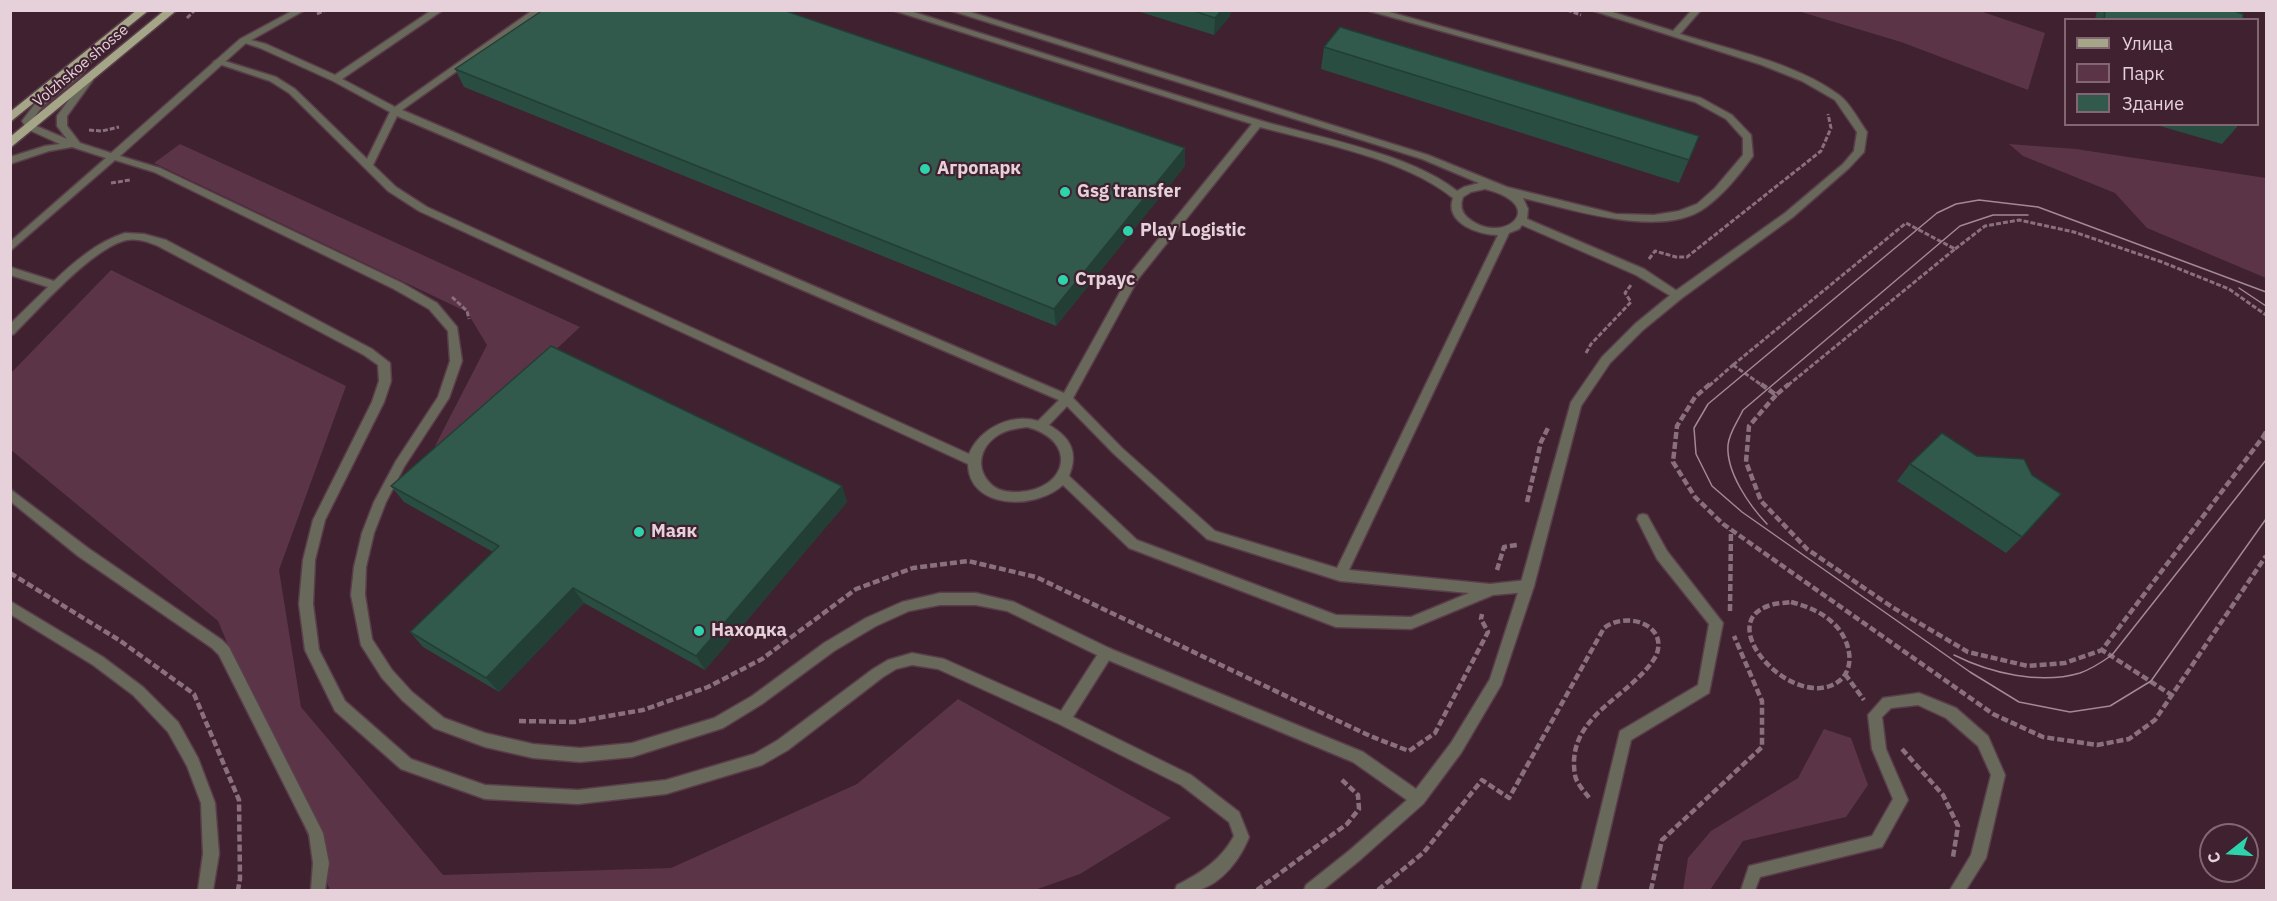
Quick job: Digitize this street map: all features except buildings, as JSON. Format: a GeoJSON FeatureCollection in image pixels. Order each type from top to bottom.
{"type":"FeatureCollection","features":[{"type":"Feature","properties":{"kind":"main road","name":"Volzhskoe shosse"},"geometry":{"type":"LineString","coordinates":[[10,118],[144,10]]}},
{"type":"Feature","properties":{"kind":"main road","name":"Volzhskoe shosse"},"geometry":{"type":"LineString","coordinates":[[10,144],[172,10]]}},
{"type":"Feature","properties":{"kind":"street"},"geometry":{"type":"LineString","coordinates":[[10,248],[243,41],[301,10]]}},
{"type":"Feature","properties":{"kind":"street"},"geometry":{"type":"LineString","coordinates":[[336,79],[439,10]]}},
{"type":"Feature","properties":{"kind":"street"},"geometry":{"type":"LineString","coordinates":[[368,166],[395,111],[539,10]]}},
{"type":"Feature","properties":{"kind":"street"},"geometry":{"type":"LineString","coordinates":[[896,10],[1406,167],[1452,189],[1458,197]]}},
{"type":"Feature","properties":{"kind":"street"},"geometry":{"type":"LineString","coordinates":[[953,10],[1425,157],[1504,190],[1516,196],[1525,211],[1522,221],[1505,231],[1487,231],[1466,222],[1459,215],[1456,207],[1458,197],[1468,189],[1476,187],[1504,190],[1616,217],[1654,218],[1681,214],[1701,207],[1748,156],[1748,137],[1729,117],[1698,100],[1370,10]]}},
{"type":"Feature","properties":{"kind":"street"},"geometry":{"type":"LineString","coordinates":[[1311,891],[1418,799],[1456,748],[1496,681],[1527,586],[1575,405],[1605,360],[1678,295],[1789,215],[1859,152],[1862,132],[1838,98],[1805,79],[1765,63],[1595,10]]}},
{"type":"Feature","properties":{"kind":"street"},"geometry":{"type":"LineString","coordinates":[[1674,35],[1697,10]]}},
{"type":"Feature","properties":{"kind":"street"},"geometry":{"type":"LineString","coordinates":[[243,41],[263,46],[336,79],[395,111],[1066,399],[1118,451],[1211,535],[1340,575],[1490,590],[1527,586]]}},
{"type":"Feature","properties":{"kind":"street"},"geometry":{"type":"LineString","coordinates":[[93,51],[86,64],[29,116],[27,121],[30,127],[55,140],[157,170],[398,286],[433,306],[453,330],[456,361],[450,380],[443,398],[400,464],[380,502],[368,533],[360,567],[358,595],[366,641],[387,674],[407,696],[439,723],[485,740],[533,750],[580,755],[632,750],[718,723],[757,700],[829,646],[871,622],[907,606],[940,599],[976,599],[1009,606],[1106,653],[1358,757],[1418,799]]}},
{"type":"Feature","properties":{"kind":"street"},"geometry":{"type":"LineString","coordinates":[[218,62],[273,79],[292,91],[392,189],[423,209],[972,460]]}},
{"type":"Feature","properties":{"kind":"street"},"geometry":{"type":"LineString","coordinates":[[76,145],[62,126],[62,116],[88,80]]}},
{"type":"Feature","properties":{"kind":"street"},"geometry":{"type":"LineString","coordinates":[[1041,425],[1066,399],[1134,277],[1258,123]]}},
{"type":"Feature","properties":{"kind":"street"},"geometry":{"type":"LineString","coordinates":[[10,161],[48,148],[76,145]]}},
{"type":"Feature","properties":{"kind":"street"},"geometry":{"type":"LineString","coordinates":[[1522,221],[1640,272],[1678,295]]}},
{"type":"Feature","properties":{"kind":"street"},"geometry":{"type":"LineString","coordinates":[[1340,575],[1505,231]]}},
{"type":"Feature","properties":{"kind":"street"},"geometry":{"type":"LineString","coordinates":[[10,331],[96,252],[125,237],[144,237],[162,243],[368,352],[384,363],[386,381],[378,402],[319,520],[309,560],[306,604],[312,650],[340,706],[406,764],[485,792],[578,797],[666,787],[757,760],[783,746],[893,664],[912,659],[939,663],[1064,719],[1186,780],[1234,817],[1242,837],[1234,854],[1209,878],[1182,891]]}},
{"type":"Feature","properties":{"kind":"street"},"geometry":{"type":"LineString","coordinates":[[10,271],[57,286]]}},
{"type":"Feature","properties":{"kind":"street"},"geometry":{"type":"LineString","coordinates":[[1027,422],[1041,425],[1054,432],[1063,441],[1068,453],[1068,465],[1062,477],[1052,487],[1038,495],[1022,498],[1007,497],[992,492],[981,484],[972,460],[976,448],[984,437],[996,429],[1011,424],[1027,422]]}},
{"type":"Feature","properties":{"kind":"street"},"geometry":{"type":"LineString","coordinates":[[1062,477],[1132,544],[1336,621],[1411,623],[1490,590]]}},
{"type":"Feature","properties":{"kind":"street"},"geometry":{"type":"LineString","coordinates":[[10,494],[83,552],[224,651],[316,833],[321,863],[318,891]]}},
{"type":"Feature","properties":{"kind":"street"},"geometry":{"type":"LineString","coordinates":[[1588,891],[1625,736],[1704,689],[1716,623],[1662,555],[1642,519]]}},
{"type":"Feature","properties":{"kind":"street"},"geometry":{"type":"LineString","coordinates":[[10,607],[114,673],[138,691],[173,727],[193,763],[208,803],[211,854],[206,891]]}},
{"type":"Feature","properties":{"kind":"street"},"geometry":{"type":"LineString","coordinates":[[1064,719],[1106,653]]}},
{"type":"Feature","properties":{"kind":"street"},"geometry":{"type":"LineString","coordinates":[[1748,891],[1755,871],[1877,842],[1901,800],[1879,749],[1875,715],[1888,702],[1918,699],[1951,713],[1983,741],[1998,775],[1978,858],[1958,891]]}},
{"type":"Feature","properties":{"kind":"path"},"geometry":{"type":"LineString","coordinates":[[179,25],[195,10]]}},
{"type":"Feature","properties":{"kind":"path"},"geometry":{"type":"LineString","coordinates":[[88,130],[109,130],[127,124]]}},
{"type":"Feature","properties":{"kind":"path"},"geometry":{"type":"LineString","coordinates":[[2266,315],[2229,288],[2074,232],[2019,220],[1985,226],[1776,395],[1749,426],[1746,462],[1761,501],[1807,549],[1893,607],[1968,652],[2028,666],[2065,663],[2102,650],[2265,438],[2266,432]]}},
{"type":"Feature","properties":{"kind":"path"},"geometry":{"type":"LineString","coordinates":[[1955,249],[1906,223],[1695,397],[1677,426],[1673,462],[1695,497],[1731,530],[1993,714],[2043,736],[2097,745],[2129,739],[2155,720],[2266,556]]}},
{"type":"Feature","properties":{"kind":"path"},"geometry":{"type":"LineString","coordinates":[[1586,354],[1591,344],[1631,302],[1625,293],[1655,251]]}},
{"type":"Feature","properties":{"kind":"path"},"geometry":{"type":"LineString","coordinates":[[1733,365],[1776,395]]}},
{"type":"Feature","properties":{"kind":"path"},"geometry":{"type":"LineString","coordinates":[[1525,511],[1541,442],[1554,416]]}},
{"type":"Feature","properties":{"kind":"path"},"geometry":{"type":"LineString","coordinates":[[1730,614],[1731,530]]}},
{"type":"Feature","properties":{"kind":"path"},"geometry":{"type":"LineString","coordinates":[[519,721],[574,722],[644,710],[698,691],[762,659],[856,589],[913,568],[968,561],[1036,577],[1370,736],[1409,752],[1435,733],[1488,632],[1481,619],[1504,547],[1517,546],[1520,534]]}},
{"type":"Feature","properties":{"kind":"path"},"geometry":{"type":"LineString","coordinates":[[1783,603],[1807,606],[1823,614],[1846,638],[1851,653],[1850,666],[1845,674],[1832,685],[1817,688],[1800,686],[1783,678],[1768,668],[1756,654],[1750,640],[1750,627],[1754,616],[1763,607],[1783,603]]}},
{"type":"Feature","properties":{"kind":"path"},"geometry":{"type":"LineString","coordinates":[[1378,891],[1424,852],[1482,780],[1509,798],[1604,628],[1610,621],[1619,618],[1634,620],[1646,625],[1655,638],[1658,649],[1652,663],[1585,726],[1576,747],[1575,777],[1583,792],[1606,818]]}},
{"type":"Feature","properties":{"kind":"path"},"geometry":{"type":"LineString","coordinates":[[1651,891],[1662,840],[1762,747],[1762,701],[1730,626]]}},
{"type":"Feature","properties":{"kind":"path"},"geometry":{"type":"LineString","coordinates":[[2102,650],[2173,696]]}},
{"type":"Feature","properties":{"kind":"path"},"geometry":{"type":"LineString","coordinates":[[1845,674],[1875,715]]}},
{"type":"Feature","properties":{"kind":"path"},"geometry":{"type":"LineString","coordinates":[[1899,746],[1943,795],[1958,826],[1950,868]]}},
{"type":"Feature","properties":{"kind":"path"},"geometry":{"type":"LineString","coordinates":[[1257,891],[1347,824],[1359,809],[1358,795],[1341,779]]}},
{"type":"Feature","properties":{"kind":"green space"},"geometry":{"type":"Polygon","coordinates":[[[1798,11],[1980,11],[2045,33],[2028,90],[1901,42],[1798,11]]]}},
{"type":"Feature","properties":{"kind":"green space"},"geometry":{"type":"Polygon","coordinates":[[[180,144],[580,327],[439,459],[435,446],[487,345],[467,312],[154,163],[180,144]]]}},
{"type":"Feature","properties":{"kind":"green space"},"geometry":{"type":"Polygon","coordinates":[[[2009,144],[2076,149],[2266,178],[2266,278],[2147,228],[2115,193],[2023,156],[2009,144]]]}},
{"type":"Feature","properties":{"kind":"green space"},"geometry":{"type":"Polygon","coordinates":[[[111,270],[346,386],[279,570],[301,707],[443,875],[671,868],[857,784],[958,699],[1171,818],[1080,874],[1035,890],[330,890],[218,621],[11,450],[10,374],[111,270]]]}},
{"type":"Feature","properties":{"kind":"green space"},"geometry":{"type":"Polygon","coordinates":[[[1824,729],[1851,738],[1868,785],[1846,817],[1743,841],[1710,890],[1683,890],[1688,858],[1711,831],[1798,778],[1824,729]]]}},
{"type":"Feature","properties":{"kind":"tram line"},"geometry":{"type":"LineString","coordinates":[[2266,292],[2038,207],[1979,200],[1956,204],[1937,213],[1708,404],[1694,428],[1696,454],[1712,486],[1742,512],[1970,672],[2019,702],[2070,712],[2110,706],[2151,681],[2266,519]]}},
{"type":"Feature","properties":{"kind":"tram line"},"geometry":{"type":"LineString","coordinates":[[1767,524],[1740,487],[1728,455],[1730,436],[1743,410],[1960,226],[1993,215],[2028,215]]}},
{"type":"Feature","properties":{"kind":"tram line"},"geometry":{"type":"LineString","coordinates":[[2239,288],[2266,306]]}},
{"type":"Feature","properties":{"kind":"tram line"},"geometry":{"type":"LineString","coordinates":[[1954,655],[1999,672],[2048,678],[2080,673],[2101,663],[2112,655],[2266,460]]}},
{"type":"Feature","properties":{"kind":"place","name":"Агропарк"},"geometry":{"type":"Point","coordinates":[925,169]}},
{"type":"Feature","properties":{"kind":"place","name":"Gsg transfer"},"geometry":{"type":"Point","coordinates":[1065,192]}},
{"type":"Feature","properties":{"kind":"place","name":"Play Logistic"},"geometry":{"type":"Point","coordinates":[1128,231]}},
{"type":"Feature","properties":{"kind":"place","name":"Страус"},"geometry":{"type":"Point","coordinates":[1063,280]}},
{"type":"Feature","properties":{"kind":"place","name":"Маяк"},"geometry":{"type":"Point","coordinates":[639,532]}},
{"type":"Feature","properties":{"kind":"place","name":"Находка"},"geometry":{"type":"Point","coordinates":[699,631]}}]}
